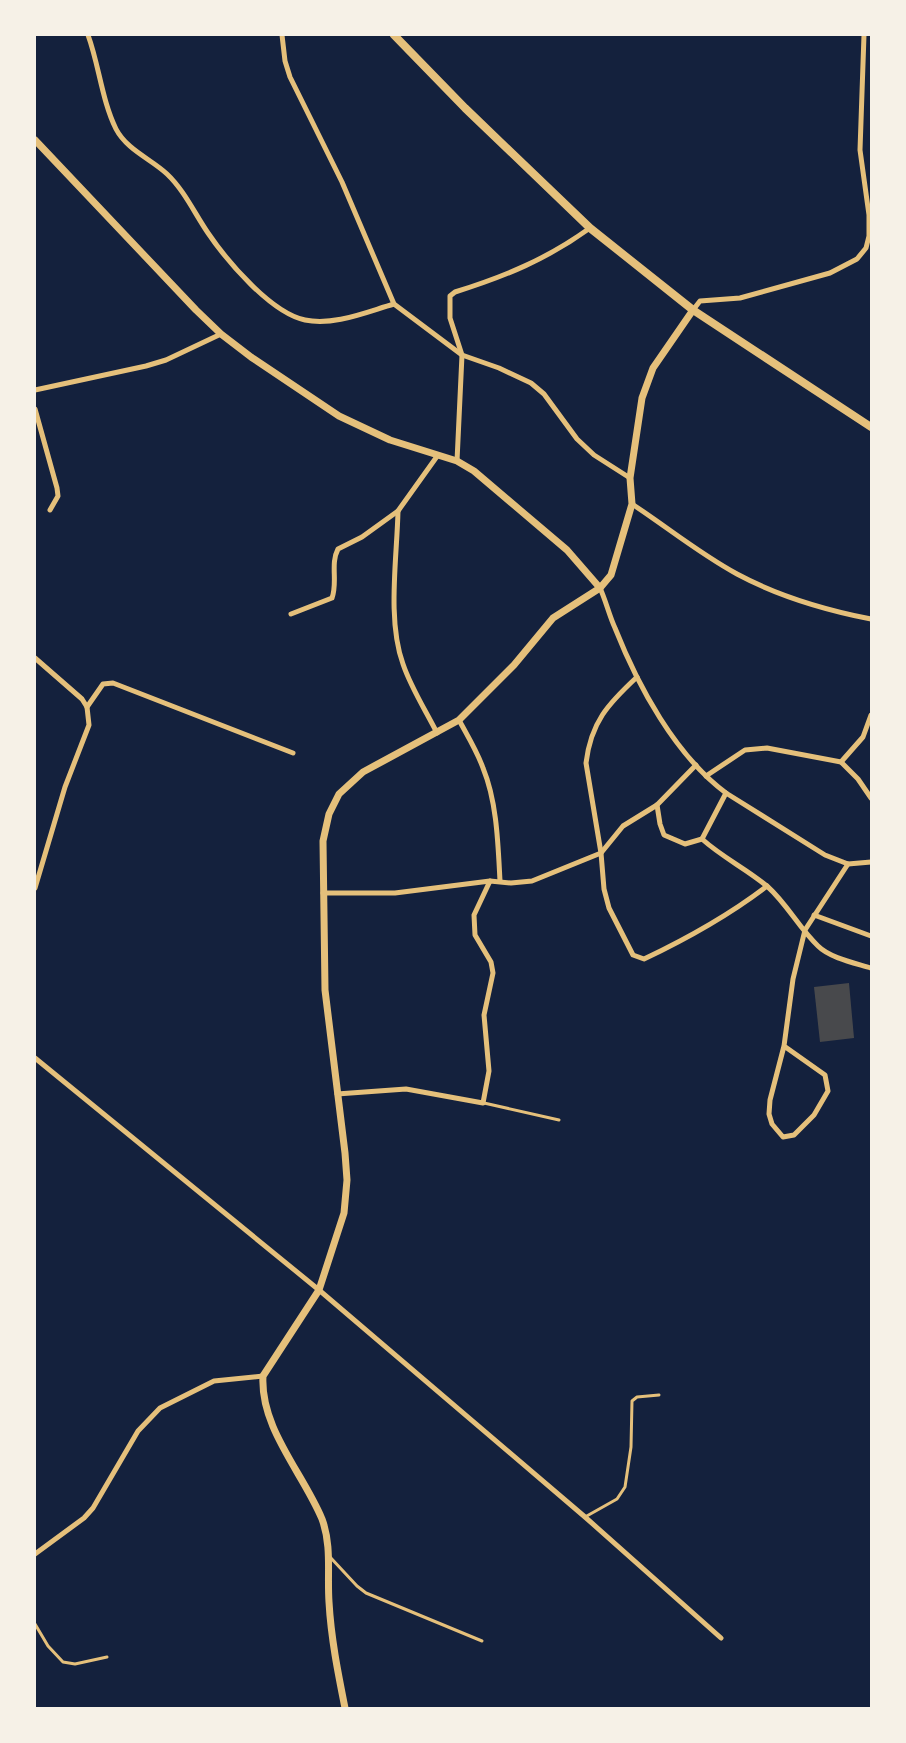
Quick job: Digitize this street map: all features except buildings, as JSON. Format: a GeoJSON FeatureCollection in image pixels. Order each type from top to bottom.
{"type":"FeatureCollection","features":[{"type":"Feature","properties":{"kind":"main road"},"geometry":{"type":"LineString","coordinates":[[394,35],[465,108],[590,228],[693,310],[871,427]]}},
{"type":"Feature","properties":{"kind":"street"},"geometry":{"type":"LineString","coordinates":[[88,35],[116,130],[127,143],[167,174],[232,263],[275,304],[288,314],[305,320],[321,322],[342,319],[394,304]]}},
{"type":"Feature","properties":{"kind":"street"},"geometry":{"type":"LineString","coordinates":[[282,35],[285,61],[290,77],[342,182],[394,304],[462,355],[499,368],[531,384],[544,394],[577,439],[588,450],[630,478]]}},
{"type":"Feature","properties":{"kind":"street"},"geometry":{"type":"LineString","coordinates":[[345,1708],[334,1651],[329,1600],[329,1556],[322,1520],[269,1414],[262,1388],[263,1376],[319,1290],[344,1213],[347,1180],[325,990],[323,841],[330,814],[339,794],[363,772],[382,760],[459,720],[514,665],[553,618],[600,588],[611,575],[632,504],[630,478],[637,422],[648,382],[665,348],[700,301],[740,298],[830,273],[857,259],[866,248],[869,236],[869,215],[860,150],[864,35]]}},
{"type":"Feature","properties":{"kind":"street"},"geometry":{"type":"LineString","coordinates":[[35,140],[169,283],[221,334],[339,416],[390,440],[457,461],[474,471],[567,550],[600,588],[614,626],[637,677],[666,726],[706,776],[726,793],[825,855],[848,864],[871,862]]}},
{"type":"Feature","properties":{"kind":"street"},"geometry":{"type":"LineString","coordinates":[[457,461],[462,355],[450,318],[450,296],[455,292],[522,269],[559,250],[590,228]]}},
{"type":"Feature","properties":{"kind":"street"},"geometry":{"type":"LineString","coordinates":[[35,390],[160,362],[221,334]]}},
{"type":"Feature","properties":{"kind":"street"},"geometry":{"type":"LineString","coordinates":[[35,409],[57,488],[58,496],[50,510]]}},
{"type":"Feature","properties":{"kind":"street"},"geometry":{"type":"LineString","coordinates":[[291,614],[332,598],[335,587],[335,556],[338,549],[362,537],[398,511],[438,455]]}},
{"type":"Feature","properties":{"kind":"street"},"geometry":{"type":"LineString","coordinates":[[632,504],[715,560],[763,586],[825,608],[871,619]]}},
{"type":"Feature","properties":{"kind":"street"},"geometry":{"type":"LineString","coordinates":[[398,511],[395,603],[398,646],[403,665],[437,733]]}},
{"type":"Feature","properties":{"kind":"street"},"geometry":{"type":"LineString","coordinates":[[35,658],[82,699],[87,707],[89,724],[65,787],[35,888]]}},
{"type":"Feature","properties":{"kind":"street"},"geometry":{"type":"LineString","coordinates":[[637,677],[606,706],[596,722],[587,749],[586,775],[601,853],[604,889],[609,908],[633,955],[640,959],[697,934],[735,911],[766,886]]}},
{"type":"Feature","properties":{"kind":"street"},"geometry":{"type":"LineString","coordinates":[[87,707],[103,684],[113,683],[293,753]]}},
{"type":"Feature","properties":{"kind":"street"},"geometry":{"type":"LineString","coordinates":[[841,762],[863,737],[871,715]]}},
{"type":"Feature","properties":{"kind":"street"},"geometry":{"type":"LineString","coordinates":[[459,720],[483,767],[488,784],[493,804],[500,881]]}},
{"type":"Feature","properties":{"kind":"street"},"geometry":{"type":"LineString","coordinates":[[706,776],[735,755],[755,747],[841,762],[858,779],[871,798]]}},
{"type":"Feature","properties":{"kind":"street"},"geometry":{"type":"LineString","coordinates":[[323,893],[396,893],[490,881],[532,881],[601,853],[623,826],[658,805],[696,765]]}},
{"type":"Feature","properties":{"kind":"street"},"geometry":{"type":"LineString","coordinates":[[658,805],[660,824],[664,835],[685,844],[702,839],[726,793]]}},
{"type":"Feature","properties":{"kind":"street"},"geometry":{"type":"LineString","coordinates":[[702,839],[721,856],[766,886],[783,902],[819,947],[828,953],[871,968]]}},
{"type":"Feature","properties":{"kind":"street"},"geometry":{"type":"LineString","coordinates":[[784,1046],[824,1076],[828,1091],[814,1115],[794,1135],[786,1138],[772,1124],[769,1114],[770,1100],[784,1046],[793,979],[805,930],[848,864]]}},
{"type":"Feature","properties":{"kind":"street"},"geometry":{"type":"LineString","coordinates":[[337,1094],[406,1089],[483,1103],[490,1071],[484,1009],[493,973],[491,962],[475,935],[473,921],[490,881]]}},
{"type":"Feature","properties":{"kind":"street"},"geometry":{"type":"LineString","coordinates":[[814,915],[871,936]]}},
{"type":"Feature","properties":{"kind":"street"},"geometry":{"type":"LineString","coordinates":[[35,1058],[319,1290],[585,1517],[722,1638]]}},
{"type":"Feature","properties":{"kind":"street"},"geometry":{"type":"LineString","coordinates":[[35,1554],[68,1530],[93,1508],[138,1432],[160,1408],[214,1380],[263,1376]]}},
{"type":"Feature","properties":{"kind":"lane"},"geometry":{"type":"LineString","coordinates":[[483,1103],[559,1120]]}},
{"type":"Feature","properties":{"kind":"lane"},"geometry":{"type":"LineString","coordinates":[[585,1517],[617,1499],[624,1487],[632,1447],[632,1401],[637,1397],[659,1395]]}},
{"type":"Feature","properties":{"kind":"lane"},"geometry":{"type":"LineString","coordinates":[[329,1556],[366,1593],[482,1641]]}},
{"type":"Feature","properties":{"kind":"lane"},"geometry":{"type":"LineString","coordinates":[[35,1624],[48,1646],[63,1662],[75,1664],[107,1657]]}}]}
